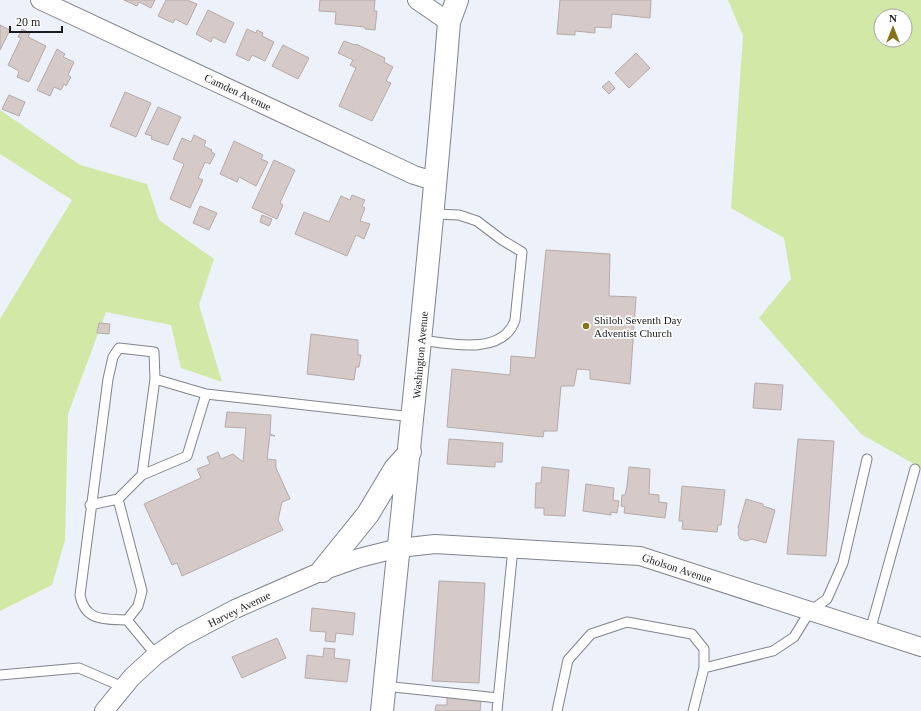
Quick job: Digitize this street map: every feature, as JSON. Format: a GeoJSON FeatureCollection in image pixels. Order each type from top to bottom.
{"type":"FeatureCollection","features":[{"type":"Feature","properties":{"kind":"street","name":"Camden Avenue"},"geometry":{"type":"LineString","coordinates":[[40,0],[414,175],[437,182]]}},
{"type":"Feature","properties":{"kind":"street"},"geometry":{"type":"LineString","coordinates":[[418,0],[449,22]]}},
{"type":"Feature","properties":{"kind":"street","name":"Washington Avenue"},"geometry":{"type":"LineString","coordinates":[[382,711],[414,417],[434,214],[449,22],[457,0]]}},
{"type":"Feature","properties":{"kind":"street"},"geometry":{"type":"LineString","coordinates":[[322,571],[372,508],[395,469],[410,452]]}},
{"type":"Feature","properties":{"kind":"street","name":"Gholson Avenue"},"geometry":{"type":"LineString","coordinates":[[399,548],[435,544],[640,556],[921,647]]}},
{"type":"Feature","properties":{"kind":"street","name":"Harvey Avenue"},"geometry":{"type":"LineString","coordinates":[[104,711],[123,687],[156,655],[182,637],[235,609],[322,571],[359,558],[399,548]]}},
{"type":"Feature","properties":{"kind":"lane"},"geometry":{"type":"LineString","coordinates":[[421,340],[455,344],[487,343],[503,338],[512,330],[515,320],[522,252],[502,240],[477,221],[459,215],[434,214]]}},
{"type":"Feature","properties":{"kind":"lane"},"geometry":{"type":"LineString","coordinates":[[142,476],[155,379],[154,352],[119,348],[113,357],[108,379],[90,505],[80,595],[86,609],[98,619],[127,620],[156,655]]}},
{"type":"Feature","properties":{"kind":"lane"},"geometry":{"type":"LineString","coordinates":[[155,379],[206,394],[414,417]]}},
{"type":"Feature","properties":{"kind":"lane"},"geometry":{"type":"LineString","coordinates":[[90,505],[118,499],[142,476],[187,456],[206,394]]}},
{"type":"Feature","properties":{"kind":"lane"},"geometry":{"type":"LineString","coordinates":[[704,668],[773,651],[794,637],[810,611],[827,599],[843,562],[867,459]]}},
{"type":"Feature","properties":{"kind":"lane"},"geometry":{"type":"LineString","coordinates":[[870,631],[915,469]]}},
{"type":"Feature","properties":{"kind":"lane"},"geometry":{"type":"LineString","coordinates":[[118,499],[142,592],[138,606],[127,620]]}},
{"type":"Feature","properties":{"kind":"lane"},"geometry":{"type":"LineString","coordinates":[[497,711],[513,548]]}},
{"type":"Feature","properties":{"kind":"lane"},"geometry":{"type":"LineString","coordinates":[[556,711],[568,660],[591,634],[627,622],[692,634],[704,649],[704,668],[693,711]]}},
{"type":"Feature","properties":{"kind":"lane"},"geometry":{"type":"LineString","coordinates":[[0,675],[79,668],[123,687]]}},
{"type":"Feature","properties":{"kind":"lane"},"geometry":{"type":"LineString","coordinates":[[384,686],[498,698]]}},
{"type":"Feature","properties":{"kind":"green space"},"geometry":{"type":"Polygon","coordinates":[[[728,0],[921,0],[921,468],[861,434],[759,318],[791,279],[784,238],[731,208],[743,36],[728,0]]]}},
{"type":"Feature","properties":{"kind":"green space"},"geometry":{"type":"Polygon","coordinates":[[[0,110],[80,165],[147,184],[159,220],[214,259],[199,305],[222,382],[181,368],[171,325],[106,312],[68,414],[65,540],[52,585],[0,611],[0,319],[72,200],[0,154],[0,110]]]}},
{"type":"Feature","properties":{"kind":"building"},"geometry":{"type":"Polygon","coordinates":[[[124,0],[155,0],[151,8],[139,2],[137,6],[124,0]]]}},
{"type":"Feature","properties":{"kind":"building"},"geometry":{"type":"Polygon","coordinates":[[[166,0],[187,0],[197,4],[187,25],[175,19],[173,23],[158,16],[166,0]]]}},
{"type":"Feature","properties":{"kind":"building"},"geometry":{"type":"Polygon","coordinates":[[[320,0],[375,0],[374,11],[377,11],[375,30],[365,29],[365,27],[335,24],[336,12],[319,11],[320,0]]]}},
{"type":"Feature","properties":{"kind":"building"},"geometry":{"type":"Polygon","coordinates":[[[560,0],[651,0],[650,18],[612,14],[611,28],[595,27],[595,33],[575,31],[575,35],[557,34],[560,0]]]}},
{"type":"Feature","properties":{"kind":"building"},"geometry":{"type":"Polygon","coordinates":[[[208,10],[234,23],[225,43],[213,37],[211,42],[196,34],[208,10]]]}},
{"type":"Feature","properties":{"kind":"building"},"geometry":{"type":"Polygon","coordinates":[[[0,25],[10,30],[0,50],[0,25]]]}},
{"type":"Feature","properties":{"kind":"building"},"geometry":{"type":"Polygon","coordinates":[[[22,29],[30,33],[28,37],[46,46],[29,82],[17,77],[19,71],[8,65],[21,38],[18,37],[22,29]]]}},
{"type":"Feature","properties":{"kind":"building"},"geometry":{"type":"Polygon","coordinates":[[[247,29],[256,33],[257,30],[263,33],[262,36],[274,42],[265,61],[252,55],[249,61],[236,55],[247,29]]]}},
{"type":"Feature","properties":{"kind":"building"},"geometry":{"type":"Polygon","coordinates":[[[344,41],[355,45],[356,44],[385,58],[384,62],[393,67],[386,81],[391,83],[372,121],[339,106],[356,68],[350,65],[353,60],[338,53],[344,41]]]}},
{"type":"Feature","properties":{"kind":"building"},"geometry":{"type":"Polygon","coordinates":[[[283,45],[309,58],[298,79],[272,66],[283,45]]]}},
{"type":"Feature","properties":{"kind":"building"},"geometry":{"type":"Polygon","coordinates":[[[57,49],[65,54],[63,57],[74,62],[68,75],[71,77],[66,86],[64,84],[61,90],[54,87],[50,96],[37,90],[57,49]]]}},
{"type":"Feature","properties":{"kind":"building"},"geometry":{"type":"Polygon","coordinates":[[[636,53],[650,68],[629,88],[615,73],[636,53]]]}},
{"type":"Feature","properties":{"kind":"building"},"geometry":{"type":"Polygon","coordinates":[[[609,81],[615,88],[609,94],[602,87],[609,81]]]}},
{"type":"Feature","properties":{"kind":"building"},"geometry":{"type":"Polygon","coordinates":[[[125,92],[151,103],[136,137],[110,126],[125,92]]]}},
{"type":"Feature","properties":{"kind":"building"},"geometry":{"type":"Polygon","coordinates":[[[9,95],[25,102],[19,116],[2,109],[9,95]]]}},
{"type":"Feature","properties":{"kind":"building"},"geometry":{"type":"Polygon","coordinates":[[[158,107],[181,117],[168,145],[151,139],[152,136],[145,134],[158,107]]]}},
{"type":"Feature","properties":{"kind":"building"},"geometry":{"type":"Polygon","coordinates":[[[194,135],[206,141],[204,146],[212,150],[211,152],[215,154],[210,164],[205,162],[198,178],[203,180],[190,208],[170,199],[184,164],[173,159],[182,138],[191,142],[194,135]]]}},
{"type":"Feature","properties":{"kind":"building"},"geometry":{"type":"Polygon","coordinates":[[[234,141],[263,155],[261,159],[268,162],[256,186],[239,177],[237,182],[220,174],[234,141]]]}},
{"type":"Feature","properties":{"kind":"building"},"geometry":{"type":"Polygon","coordinates":[[[274,160],[295,170],[280,203],[283,205],[277,219],[252,208],[274,160]]]}},
{"type":"Feature","properties":{"kind":"building"},"geometry":{"type":"Polygon","coordinates":[[[352,195],[365,200],[362,206],[365,208],[360,221],[370,224],[364,239],[356,235],[347,256],[295,234],[304,212],[329,222],[341,196],[350,200],[352,195]]]}},
{"type":"Feature","properties":{"kind":"building"},"geometry":{"type":"Polygon","coordinates":[[[200,206],[217,213],[209,230],[193,223],[200,206]]]}},
{"type":"Feature","properties":{"kind":"building"},"geometry":{"type":"Polygon","coordinates":[[[262,215],[272,219],[269,226],[260,222],[262,215]]]}},
{"type":"Feature","properties":{"kind":"building","name":"Shiloh Seventh Day Adventist Church"},"geometry":{"type":"Polygon","coordinates":[[[546,250],[610,254],[609,296],[636,297],[630,384],[590,379],[590,370],[577,369],[574,386],[561,386],[557,431],[544,431],[543,437],[447,427],[452,369],[510,375],[511,356],[535,358],[546,250]]]}},
{"type":"Feature","properties":{"kind":"building"},"geometry":{"type":"Polygon","coordinates":[[[99,323],[110,324],[109,334],[97,333],[99,323]]]}},
{"type":"Feature","properties":{"kind":"building"},"geometry":{"type":"Polygon","coordinates":[[[311,334],[358,340],[358,355],[361,355],[359,367],[356,367],[354,380],[307,374],[311,334]]]}},
{"type":"Feature","properties":{"kind":"building"},"geometry":{"type":"Polygon","coordinates":[[[755,383],[783,385],[781,410],[753,408],[755,383]]]}},
{"type":"Feature","properties":{"kind":"building"},"geometry":{"type":"Polygon","coordinates":[[[227,412],[271,415],[270,434],[275,436],[270,435],[267,459],[276,460],[276,468],[290,499],[282,502],[278,520],[283,530],[182,576],[177,563],[172,565],[144,504],[201,478],[197,469],[210,464],[207,457],[218,452],[221,459],[233,454],[243,462],[246,428],[225,427],[227,412]]]}},
{"type":"Feature","properties":{"kind":"building"},"geometry":{"type":"Polygon","coordinates":[[[449,439],[503,443],[502,462],[495,462],[495,467],[447,464],[449,439]]]}},
{"type":"Feature","properties":{"kind":"building"},"geometry":{"type":"Polygon","coordinates":[[[798,439],[834,441],[826,556],[787,554],[798,439]]]}},
{"type":"Feature","properties":{"kind":"building"},"geometry":{"type":"Polygon","coordinates":[[[542,467],[569,470],[565,516],[544,515],[544,508],[535,508],[536,483],[541,483],[542,467]]]}},
{"type":"Feature","properties":{"kind":"building"},"geometry":{"type":"Polygon","coordinates":[[[629,467],[650,469],[649,494],[659,495],[659,502],[667,503],[665,518],[624,513],[625,507],[621,506],[622,495],[625,495],[629,467]]]}},
{"type":"Feature","properties":{"kind":"building"},"geometry":{"type":"Polygon","coordinates":[[[586,484],[614,488],[613,500],[619,501],[617,513],[611,512],[611,515],[583,511],[586,484]]]}},
{"type":"Feature","properties":{"kind":"building"},"geometry":{"type":"Polygon","coordinates":[[[682,486],[725,490],[721,525],[718,525],[717,532],[682,529],[683,521],[679,521],[682,486]]]}},
{"type":"Feature","properties":{"kind":"building"},"geometry":{"type":"Polygon","coordinates":[[[746,499],[763,504],[763,506],[775,510],[766,543],[752,539],[746,541],[740,539],[738,528],[746,499]]]}},
{"type":"Feature","properties":{"kind":"building"},"geometry":{"type":"Polygon","coordinates":[[[439,581],[485,583],[479,683],[432,681],[439,581]]]}},
{"type":"Feature","properties":{"kind":"building"},"geometry":{"type":"Polygon","coordinates":[[[312,608],[355,613],[353,635],[336,633],[335,642],[325,641],[326,632],[310,631],[312,608]]]}},
{"type":"Feature","properties":{"kind":"building"},"geometry":{"type":"Polygon","coordinates":[[[277,638],[286,658],[242,678],[232,657],[277,638]]]}},
{"type":"Feature","properties":{"kind":"building"},"geometry":{"type":"Polygon","coordinates":[[[324,648],[335,649],[334,658],[350,660],[347,682],[305,678],[307,655],[323,657],[324,648]]]}},
{"type":"Feature","properties":{"kind":"building"},"geometry":{"type":"Polygon","coordinates":[[[447,697],[481,701],[480,711],[435,711],[436,705],[447,705],[447,697]]]}},
{"type":"Feature","properties":{"kind":"place","name":"Shiloh Seventh Day Adventist Church"},"geometry":{"type":"Point","coordinates":[586,326]}}]}
